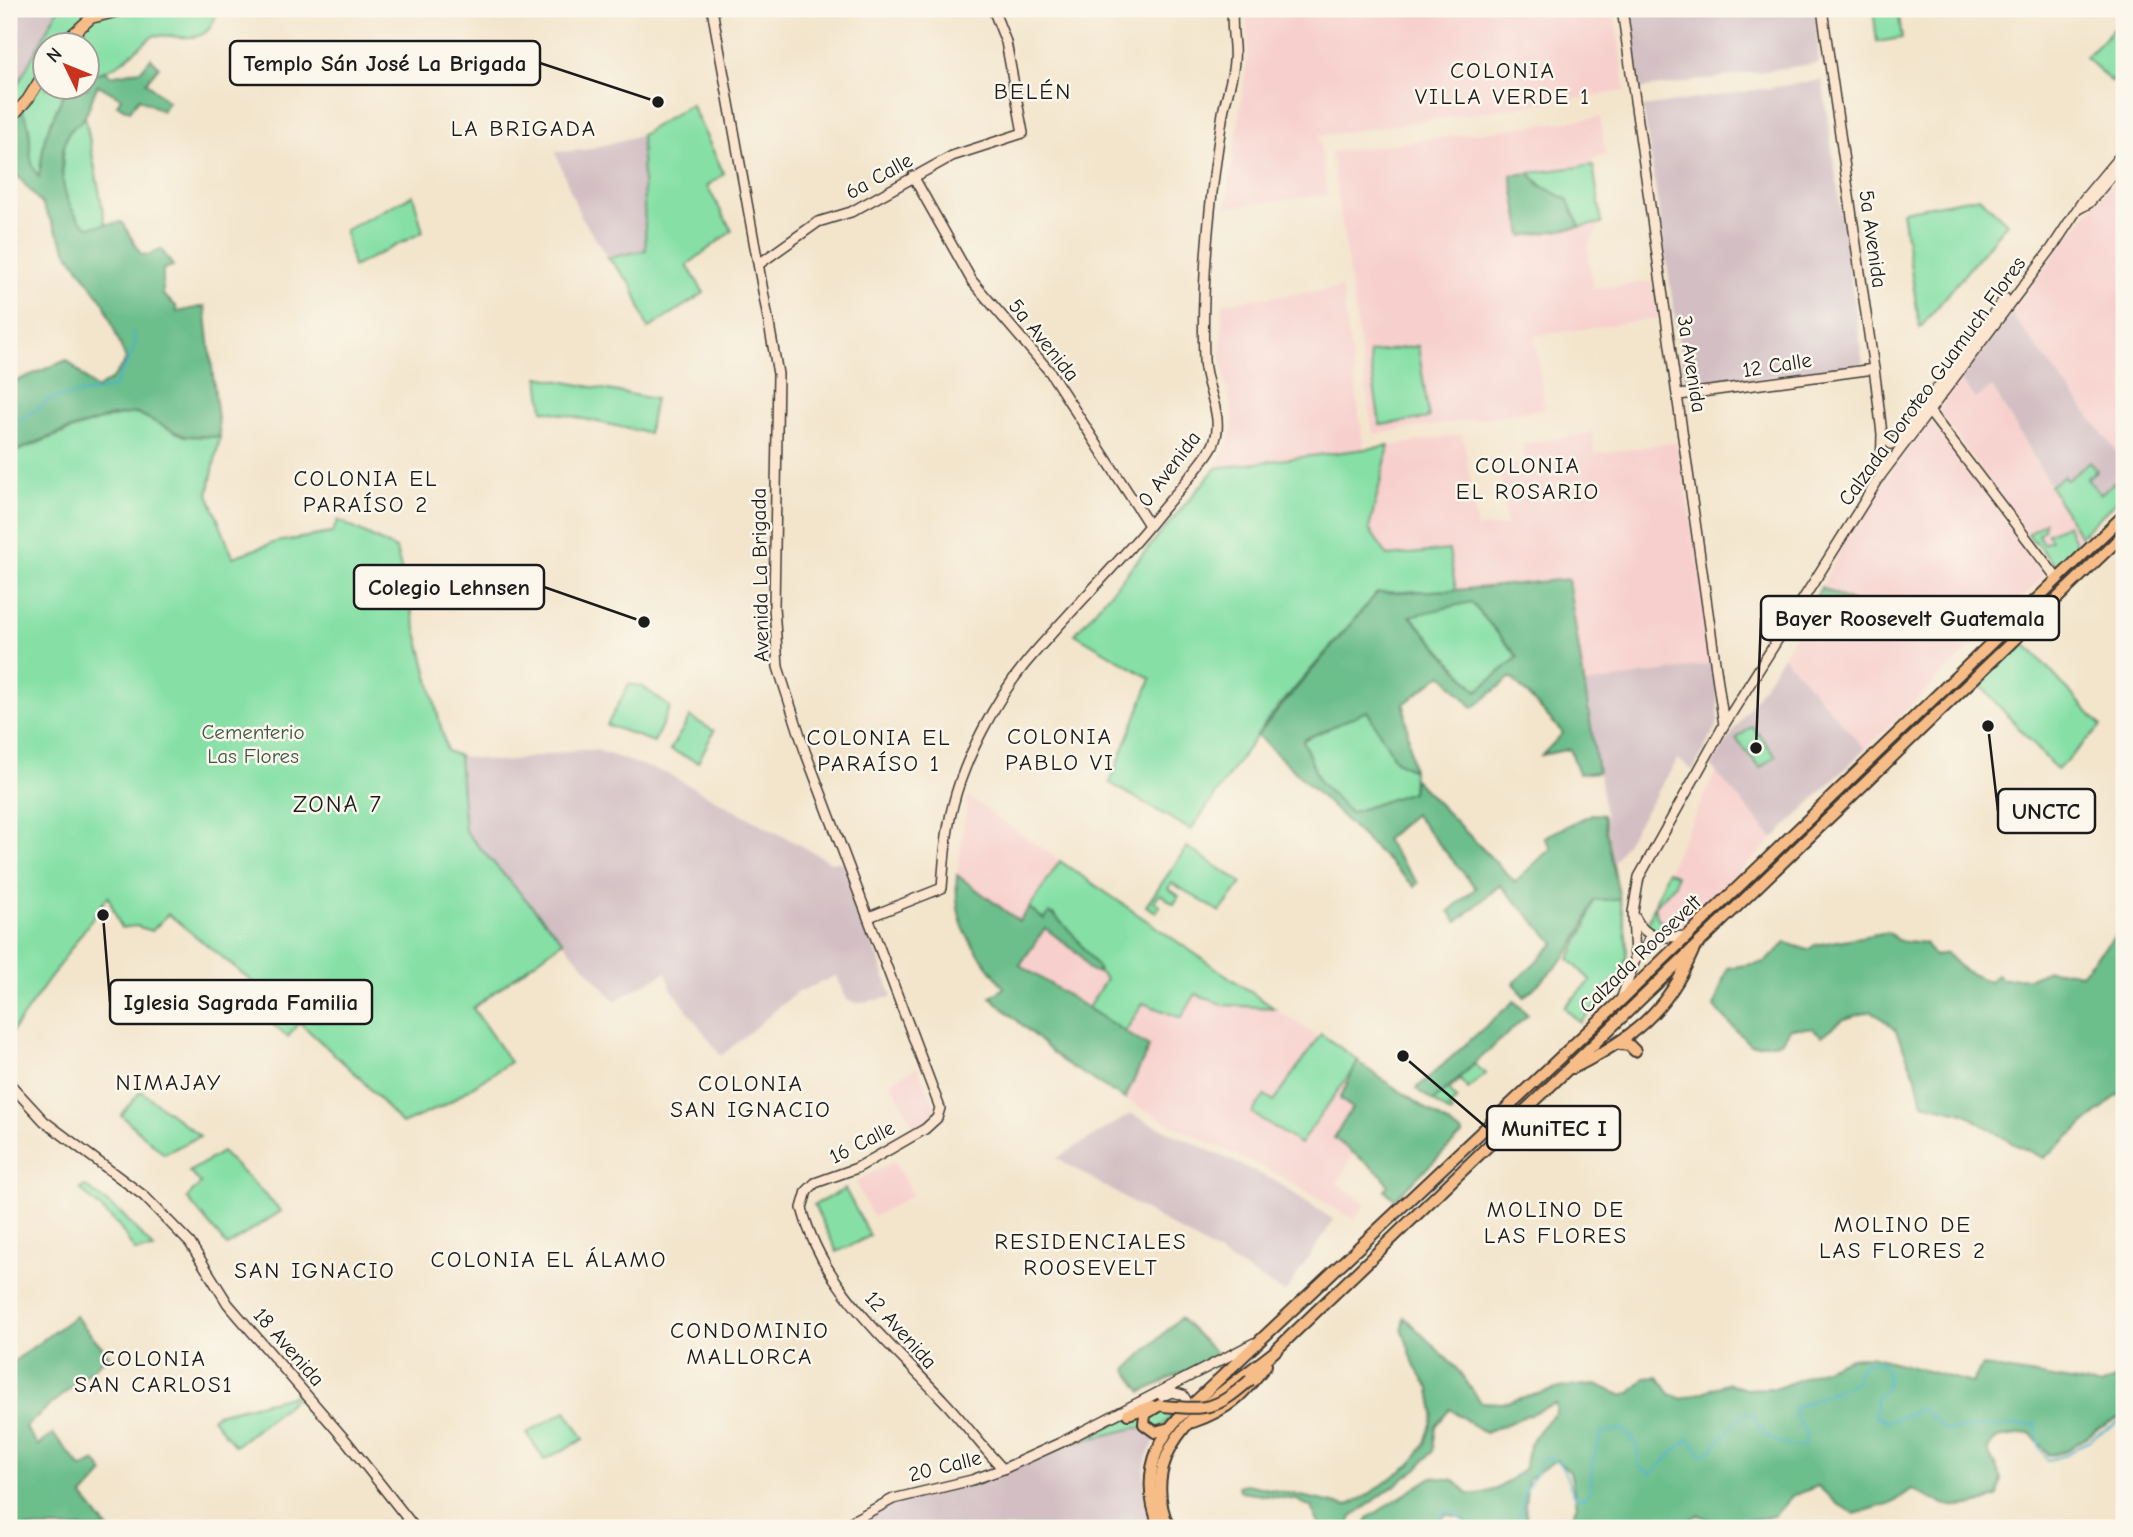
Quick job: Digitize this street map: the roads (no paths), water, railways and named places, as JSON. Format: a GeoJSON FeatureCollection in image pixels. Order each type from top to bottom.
{"type":"FeatureCollection","features":[{"type":"Feature","properties":{"kind":"highway","name":"Calzada Roosevelt"},"geometry":{"type":"LineString","coordinates":[[1183,1421],[1264,1338],[1622,999],[2056,577],[2124,515]]}},
{"type":"Feature","properties":{"kind":"highway"},"geometry":{"type":"LineString","coordinates":[[2114,544],[2113,534],[2124,522]]}},
{"type":"Feature","properties":{"kind":"highway","name":"Calzada Roosevelt"},"geometry":{"type":"LineString","coordinates":[[1183,1421],[1274,1352],[2124,534]]}},
{"type":"Feature","properties":{"kind":"highway"},"geometry":{"type":"LineString","coordinates":[[1927,723],[1948,695],[2055,593],[2059,584],[2056,577]]}},
{"type":"Feature","properties":{"kind":"highway"},"geometry":{"type":"LineString","coordinates":[[1790,836],[1805,828],[1798,847]]}},
{"type":"Feature","properties":{"kind":"highway"},"geometry":{"type":"LineString","coordinates":[[1564,1072],[1620,1044],[1633,1034],[1676,984],[1695,946]]}},
{"type":"Feature","properties":{"kind":"highway"},"geometry":{"type":"LineString","coordinates":[[1620,1044],[1629,1045],[1635,1051]]}},
{"type":"Feature","properties":{"kind":"highway"},"geometry":{"type":"LineString","coordinates":[[1350,1278],[1360,1263],[1460,1166],[1457,1161],[1446,1165]]}},
{"type":"Feature","properties":{"kind":"highway"},"geometry":{"type":"LineString","coordinates":[[1161,1406],[1146,1412],[1144,1424],[1155,1432],[1227,1409],[1274,1352]]}},
{"type":"Feature","properties":{"kind":"highway"},"geometry":{"type":"LineString","coordinates":[[1128,1414],[1161,1406],[1201,1409],[1216,1406],[1266,1365]]}},
{"type":"Feature","properties":{"kind":"highway"},"geometry":{"type":"LineString","coordinates":[[1168,1528],[1160,1502],[1160,1475],[1183,1421]]}},
{"type":"Feature","properties":{"kind":"highway"},"geometry":{"type":"LineString","coordinates":[[1160,1528],[1151,1501],[1150,1475],[1158,1448],[1170,1428]]}},
{"type":"Feature","properties":{"kind":"main road"},"geometry":{"type":"LineString","coordinates":[[75,32],[91,18],[127,9]]}},
{"type":"Feature","properties":{"kind":"main road","name":"Avenida La Brigada"},"geometry":{"type":"LineString","coordinates":[[712,9],[778,374],[774,607],[778,667],[805,751],[937,1098],[937,1118]]}},
{"type":"Feature","properties":{"kind":"main road","name":"6a Calle"},"geometry":{"type":"LineString","coordinates":[[759,264],[818,222],[851,212],[951,156],[1023,133],[1006,42],[993,9]]}},
{"type":"Feature","properties":{"kind":"main road","name":"0 Avenida"},"geometry":{"type":"LineString","coordinates":[[869,917],[942,888],[947,834],[954,801],[977,745],[1006,691],[1024,666],[1149,525],[1212,447],[1216,436],[1217,413],[1208,390],[1204,360],[1208,222],[1223,110],[1234,62],[1230,30],[1233,9]]}},
{"type":"Feature","properties":{"kind":"main road","name":"3a Avenida"},"geometry":{"type":"LineString","coordinates":[[1622,9],[1681,397],[1724,726]]}},
{"type":"Feature","properties":{"kind":"main road","name":"5a Avenida"},"geometry":{"type":"LineString","coordinates":[[1822,9],[1874,369],[1882,433],[1881,475]]}},
{"type":"Feature","properties":{"kind":"main road"},"geometry":{"type":"LineString","coordinates":[[9,120],[32,93]]}},
{"type":"Feature","properties":{"kind":"main road","name":"Calzada Doroteo Guamuch Flores"},"geometry":{"type":"LineString","coordinates":[[1622,999],[1633,970],[1633,912],[1642,870],[1724,726],[1881,475],[1927,408],[2080,208],[2084,199],[2124,151]]}},
{"type":"Feature","properties":{"kind":"main road","name":"Calzada Doroteo Guamuch Flores"},"geometry":{"type":"LineString","coordinates":[[2080,208],[2089,203],[2124,161]]}},
{"type":"Feature","properties":{"kind":"main road","name":"5a Avenida"},"geometry":{"type":"LineString","coordinates":[[913,176],[972,281],[1051,372],[1149,525]]}},
{"type":"Feature","properties":{"kind":"main road","name":"12 Calle"},"geometry":{"type":"LineString","coordinates":[[1681,397],[1874,369]]}},
{"type":"Feature","properties":{"kind":"main road"},"geometry":{"type":"LineString","coordinates":[[1927,408],[2056,577]]}},
{"type":"Feature","properties":{"kind":"main road","name":"Calzada Doroteo Guamuch Flores"},"geometry":{"type":"LineString","coordinates":[[1882,433],[1889,444],[1896,442],[1927,408]]}},
{"type":"Feature","properties":{"kind":"main road"},"geometry":{"type":"LineString","coordinates":[[1720,692],[1729,703],[1740,701]]}},
{"type":"Feature","properties":{"kind":"main road"},"geometry":{"type":"LineString","coordinates":[[1633,912],[1641,928],[1650,936],[1686,936]]}},
{"type":"Feature","properties":{"kind":"main road"},"geometry":{"type":"LineString","coordinates":[[1635,950],[1647,946],[1650,936]]}},
{"type":"Feature","properties":{"kind":"main road","name":"18 Avenida"},"geometry":{"type":"LineString","coordinates":[[9,1083],[44,1121],[144,1196],[190,1243],[228,1304],[348,1442],[415,1528]]}},
{"type":"Feature","properties":{"kind":"main road","name":"16 Calle"},"geometry":{"type":"LineString","coordinates":[[803,1199],[815,1183],[857,1168],[925,1129],[937,1118]]}},
{"type":"Feature","properties":{"kind":"main road","name":"12 Avenida"},"geometry":{"type":"LineString","coordinates":[[803,1199],[804,1216],[832,1279],[1003,1469]]}},
{"type":"Feature","properties":{"kind":"main road","name":"20 Calle"},"geometry":{"type":"LineString","coordinates":[[1062,1442],[1264,1338]]}},
{"type":"Feature","properties":{"kind":"main road","name":"20 Calle"},"geometry":{"type":"LineString","coordinates":[[839,1528],[892,1499],[972,1480],[1003,1469],[1128,1414],[1167,1393],[1176,1392],[1186,1400],[1183,1421]]}},
{"type":"Feature","properties":{"kind":"waterway"},"geometry":{"type":"LineString","coordinates":[[9,427],[53,398],[113,388],[135,347],[132,332]]}},
{"type":"Feature","properties":{"kind":"waterway"},"geometry":{"type":"LineString","coordinates":[[1518,1528],[1524,1494],[1543,1459],[1551,1459],[1562,1466],[1576,1497],[1584,1498],[1591,1491],[1592,1464],[1601,1434],[1620,1429],[1630,1436],[1635,1444],[1638,1466],[1651,1474],[1689,1438],[1702,1455],[1710,1451],[1737,1421],[1751,1412],[1760,1428],[1771,1438],[1785,1445],[1803,1448],[1807,1435],[1795,1417],[1794,1408],[1856,1382],[1859,1370],[1866,1362],[1878,1362],[1886,1369],[1888,1383],[1877,1398],[1874,1415],[1887,1422],[1922,1409],[1945,1430],[2035,1424],[2040,1449],[2048,1460],[2069,1453],[2124,1421]]}},
{"type":"Feature","properties":{"kind":"waterway"},"geometry":{"type":"LineString","coordinates":[[1434,1528],[1444,1513],[1451,1510],[1465,1523],[1482,1528]]}},
{"type":"Feature","properties":{"kind":"place","name":"Templo Sán José La Brigada"},"geometry":{"type":"Point","coordinates":[658,102]}},
{"type":"Feature","properties":{"kind":"place","name":"Colegio Lehnsen"},"geometry":{"type":"Point","coordinates":[644,622]}},
{"type":"Feature","properties":{"kind":"place","name":"UNCTC"},"geometry":{"type":"Point","coordinates":[1988,726]}},
{"type":"Feature","properties":{"kind":"place","name":"Bayer Roosevelt Guatemala"},"geometry":{"type":"Point","coordinates":[1756,748]}},
{"type":"Feature","properties":{"kind":"place","name":"Iglesia Sagrada Familia"},"geometry":{"type":"Point","coordinates":[103,915]}},
{"type":"Feature","properties":{"kind":"place","name":"MuniTEC I"},"geometry":{"type":"Point","coordinates":[1403,1056]}},
{"type":"Feature","properties":{"kind":"district","name":"COLONIA VILLA VERDE 1"},"geometry":{"type":"Point","coordinates":[1503,83]}},
{"type":"Feature","properties":{"kind":"district","name":"BELÉN"},"geometry":{"type":"Point","coordinates":[1033,91]}},
{"type":"Feature","properties":{"kind":"district","name":"LA BRIGADA"},"geometry":{"type":"Point","coordinates":[524,128]}},
{"type":"Feature","properties":{"kind":"district","name":"COLONIA EL ROSARIO"},"geometry":{"type":"Point","coordinates":[1528,478]}},
{"type":"Feature","properties":{"kind":"district","name":"COLONIA EL PARAÍSO 2"},"geometry":{"type":"Point","coordinates":[366,491]}},
{"type":"Feature","properties":{"kind":"district","name":"COLONIA PABLO VI"},"geometry":{"type":"Point","coordinates":[1060,749]}},
{"type":"Feature","properties":{"kind":"district","name":"COLONIA EL PARAÍSO 1"},"geometry":{"type":"Point","coordinates":[879,750]}},
{"type":"Feature","properties":{"kind":"district","name":"ZONA 7"},"geometry":{"type":"Point","coordinates":[338,804]}},
{"type":"Feature","properties":{"kind":"district","name":"NIMAJAY"},"geometry":{"type":"Point","coordinates":[169,1082]}},
{"type":"Feature","properties":{"kind":"district","name":"COLONIA SAN IGNACIO"},"geometry":{"type":"Point","coordinates":[751,1096]}},
{"type":"Feature","properties":{"kind":"district","name":"MOLINO DE LAS FLORES"},"geometry":{"type":"Point","coordinates":[1556,1222]}},
{"type":"Feature","properties":{"kind":"district","name":"MOLINO DE LAS FLORES 2"},"geometry":{"type":"Point","coordinates":[1903,1237]}},
{"type":"Feature","properties":{"kind":"district","name":"RESIDENCIALES ROOSEVELT"},"geometry":{"type":"Point","coordinates":[1091,1254]}},
{"type":"Feature","properties":{"kind":"district","name":"COLONIA EL ÁLAMO"},"geometry":{"type":"Point","coordinates":[549,1259]}},
{"type":"Feature","properties":{"kind":"district","name":"SAN IGNACIO"},"geometry":{"type":"Point","coordinates":[315,1270]}},
{"type":"Feature","properties":{"kind":"district","name":"CONDOMINIO MALLORCA"},"geometry":{"type":"Point","coordinates":[750,1343]}},
{"type":"Feature","properties":{"kind":"district","name":"COLONIA SAN CARLOS1"},"geometry":{"type":"Point","coordinates":[154,1371]}},
{"type":"Feature","properties":{"kind":"park label","name":"Cementerio Las Flores"},"geometry":{"type":"Point","coordinates":[253,744]}}]}
